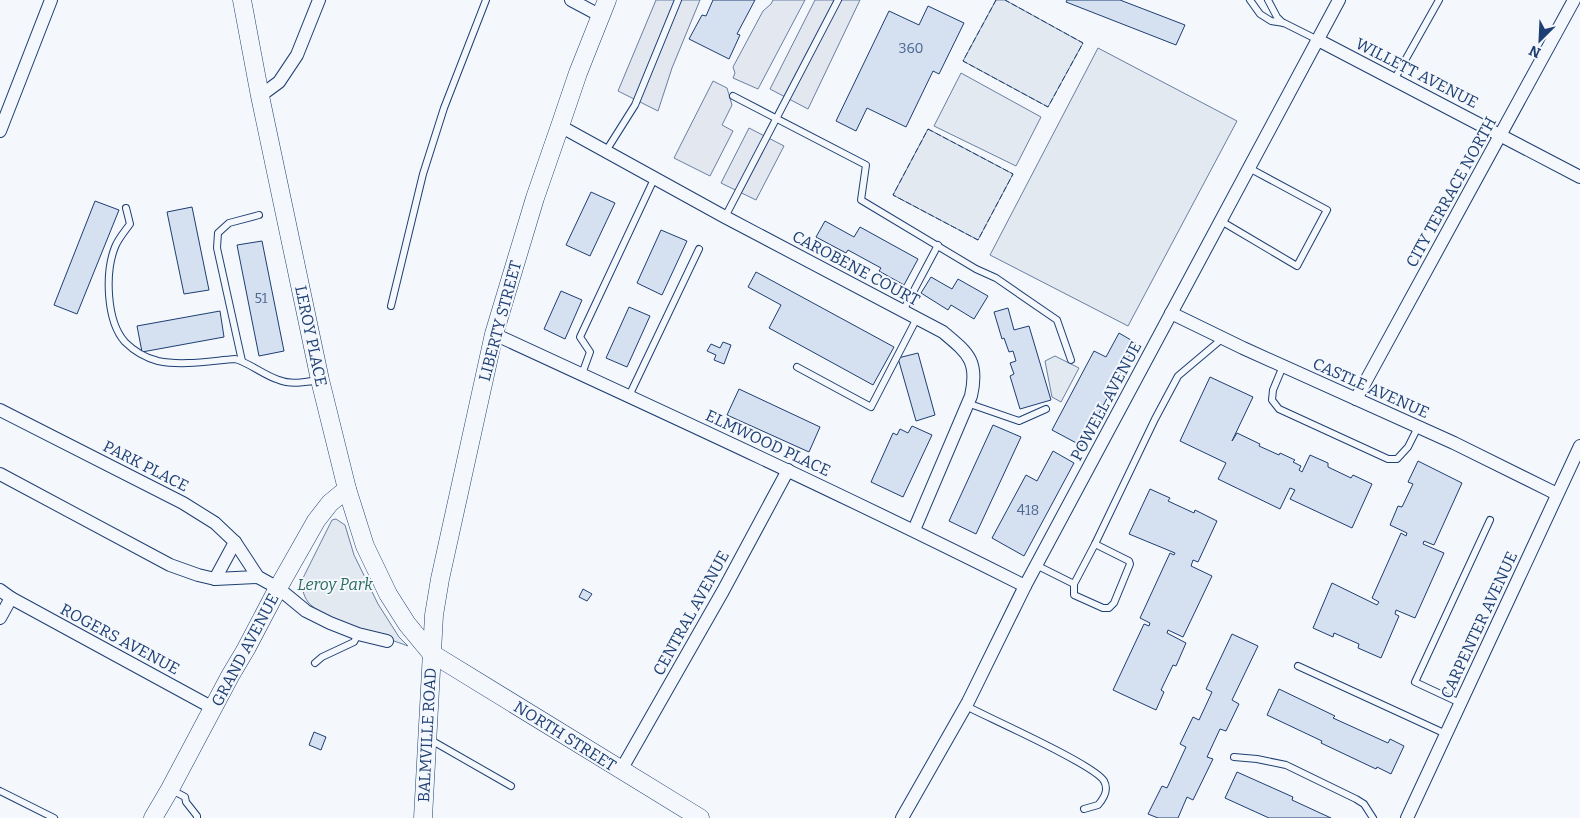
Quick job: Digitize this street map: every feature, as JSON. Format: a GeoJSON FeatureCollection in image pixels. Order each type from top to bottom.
{"type":"FeatureCollection","features":[{"type":"Feature","properties":{"kind":"street"},"geometry":{"type":"LineString","coordinates":[[0,131],[51,0]]}},
{"type":"Feature","properties":{"kind":"street","name":"LEROY PLACE"},"geometry":{"type":"LineString","coordinates":[[242,0],[260,96],[320,380],[347,489],[365,546],[388,594],[407,624],[431,652]]}},
{"type":"Feature","properties":{"kind":"street"},"geometry":{"type":"LineString","coordinates":[[260,96],[279,82],[297,55],[319,0]]}},
{"type":"Feature","properties":{"kind":"street"},"geometry":{"type":"LineString","coordinates":[[571,0],[600,16]]}},
{"type":"Feature","properties":{"kind":"street","name":"LIBERTY STREET"},"geometry":{"type":"LineString","coordinates":[[431,652],[434,615],[440,579],[494,334],[560,126],[607,0]]}},
{"type":"Feature","properties":{"kind":"street","name":"POWELL AVENUE"},"geometry":{"type":"LineString","coordinates":[[902,818],[966,706],[1024,586],[1339,0]]}},
{"type":"Feature","properties":{"kind":"street","name":"CITY TERRACE NORTH"},"geometry":{"type":"LineString","coordinates":[[1356,399],[1574,0]]}},
{"type":"Feature","properties":{"kind":"street","name":"WILLETT AVENUE"},"geometry":{"type":"LineString","coordinates":[[1318,40],[1580,177]]}},
{"type":"Feature","properties":{"kind":"street","name":"CAROBENE COURT"},"geometry":{"type":"LineString","coordinates":[[560,126],[725,217],[943,332],[964,350],[973,366],[974,382],[971,396],[914,530]]}},
{"type":"Feature","properties":{"kind":"street","name":"CASTLE AVENUE"},"geometry":{"type":"LineString","coordinates":[[1171,313],[1454,443],[1558,494]]}},
{"type":"Feature","properties":{"kind":"street","name":"ELMWOOD PLACE"},"geometry":{"type":"LineString","coordinates":[[494,334],[788,470],[914,530],[1024,586]]}},
{"type":"Feature","properties":{"kind":"street","name":"PARK PLACE"},"geometry":{"type":"LineString","coordinates":[[0,410],[183,503],[215,523],[235,542],[258,577],[278,588],[306,611],[358,634],[387,641]]}},
{"type":"Feature","properties":{"kind":"street","name":"CARPENTER AVENUE"},"geometry":{"type":"LineString","coordinates":[[1407,818],[1580,446]]}},
{"type":"Feature","properties":{"kind":"street","name":"CENTRAL AVENUE"},"geometry":{"type":"LineString","coordinates":[[620,770],[723,591],[788,470]]}},
{"type":"Feature","properties":{"kind":"street"},"geometry":{"type":"LineString","coordinates":[[0,474],[170,565],[214,579],[258,577]]}},
{"type":"Feature","properties":{"kind":"street","name":"GRAND AVENUE"},"geometry":{"type":"LineString","coordinates":[[154,818],[316,521],[330,503],[347,489]]}},
{"type":"Feature","properties":{"kind":"street"},"geometry":{"type":"LineString","coordinates":[[214,579],[235,542]]}},
{"type":"Feature","properties":{"kind":"street","name":"ROGERS AVENUE"},"geometry":{"type":"LineString","coordinates":[[0,590],[11,598],[213,708]]}},
{"type":"Feature","properties":{"kind":"street"},"geometry":{"type":"LineString","coordinates":[[0,618],[11,598]]}},
{"type":"Feature","properties":{"kind":"street","name":"BALMVILLE ROAD"},"geometry":{"type":"LineString","coordinates":[[423,818],[431,652]]}},
{"type":"Feature","properties":{"kind":"street","name":"NORTH STREET"},"geometry":{"type":"LineString","coordinates":[[431,652],[695,817]]}},
{"type":"Feature","properties":{"kind":"lane"},"geometry":{"type":"LineString","coordinates":[[391,306],[422,174],[444,108],[486,0]]}},
{"type":"Feature","properties":{"kind":"lane"},"geometry":{"type":"LineString","coordinates":[[606,150],[635,105],[678,0]]}},
{"type":"Feature","properties":{"kind":"lane"},"geometry":{"type":"LineString","coordinates":[[725,217],[838,0]]}},
{"type":"Feature","properties":{"kind":"lane"},"geometry":{"type":"LineString","coordinates":[[1250,0],[1260,14],[1271,21],[1284,24],[1318,40]]}},
{"type":"Feature","properties":{"kind":"lane"},"geometry":{"type":"LineString","coordinates":[[1268,0],[1284,24]]}},
{"type":"Feature","properties":{"kind":"lane"},"geometry":{"type":"LineString","coordinates":[[1394,80],[1439,0]]}},
{"type":"Feature","properties":{"kind":"lane"},"geometry":{"type":"LineString","coordinates":[[733,96],[866,165],[861,200],[996,278],[1057,320],[1071,360]]}},
{"type":"Feature","properties":{"kind":"lane"},"geometry":{"type":"LineString","coordinates":[[1221,221],[1297,266],[1327,210],[1249,168]]}},
{"type":"Feature","properties":{"kind":"lane"},"geometry":{"type":"LineString","coordinates":[[582,374],[590,352],[580,337],[655,177]]}},
{"type":"Feature","properties":{"kind":"lane"},"geometry":{"type":"LineString","coordinates":[[126,208],[130,224],[116,245],[109,268],[109,295],[112,312],[124,341],[137,352],[156,360],[172,363],[235,359],[280,380],[297,383],[320,380]]}},
{"type":"Feature","properties":{"kind":"lane"},"geometry":{"type":"LineString","coordinates":[[242,361],[217,248],[218,233],[229,222],[259,215]]}},
{"type":"Feature","properties":{"kind":"lane"},"geometry":{"type":"LineString","coordinates":[[903,311],[938,245]]}},
{"type":"Feature","properties":{"kind":"lane"},"geometry":{"type":"LineString","coordinates":[[629,396],[699,249]]}},
{"type":"Feature","properties":{"kind":"lane"},"geometry":{"type":"LineString","coordinates":[[797,367],[871,407],[917,318]]}},
{"type":"Feature","properties":{"kind":"lane"},"geometry":{"type":"LineString","coordinates":[[1095,544],[1129,561],[1130,564],[1114,603],[1109,608],[1103,608],[1074,594],[1074,584],[1178,376],[1223,338]]}},
{"type":"Feature","properties":{"kind":"lane"},"geometry":{"type":"LineString","coordinates":[[1284,366],[1272,395],[1272,400],[1279,409],[1388,459],[1397,459],[1408,447],[1418,427]]}},
{"type":"Feature","properties":{"kind":"lane"},"geometry":{"type":"LineString","coordinates":[[967,403],[1019,420],[1046,409]]}},
{"type":"Feature","properties":{"kind":"lane"},"geometry":{"type":"LineString","coordinates":[[1460,703],[1415,682],[1490,520]]}},
{"type":"Feature","properties":{"kind":"lane"},"geometry":{"type":"LineString","coordinates":[[1036,565],[1074,584]]}},
{"type":"Feature","properties":{"kind":"lane"},"geometry":{"type":"LineString","coordinates":[[314,663],[322,657],[354,642],[358,634]]}},
{"type":"Feature","properties":{"kind":"lane"},"geometry":{"type":"LineString","coordinates":[[1298,666],[1446,734]]}},
{"type":"Feature","properties":{"kind":"lane"},"geometry":{"type":"LineString","coordinates":[[966,706],[1100,775],[1105,783],[1106,794],[1098,805],[1084,809]]}},
{"type":"Feature","properties":{"kind":"lane"},"geometry":{"type":"LineString","coordinates":[[428,739],[511,786]]}},
{"type":"Feature","properties":{"kind":"lane"},"geometry":{"type":"LineString","coordinates":[[1234,757],[1257,759],[1286,765],[1356,799],[1364,804],[1372,818]]}},
{"type":"Feature","properties":{"kind":"lane"},"geometry":{"type":"LineString","coordinates":[[0,790],[54,818]]}},
{"type":"Feature","properties":{"kind":"lane"},"geometry":{"type":"LineString","coordinates":[[170,790],[185,797],[186,802],[197,818]]}},
{"type":"Feature","properties":{"kind":"green space"},"geometry":{"type":"Polygon","coordinates":[[[996,0],[1005,0],[1083,43],[1048,107],[963,61],[996,0]]]}},
{"type":"Feature","properties":{"kind":"green space"},"geometry":{"type":"Polygon","coordinates":[[[1098,48],[1237,121],[1128,326],[990,255],[1098,48]]]}},
{"type":"Feature","properties":{"kind":"green space"},"geometry":{"type":"Polygon","coordinates":[[[961,73],[1041,117],[1016,166],[934,126],[961,73]]]}},
{"type":"Feature","properties":{"kind":"green space"},"geometry":{"type":"Polygon","coordinates":[[[928,129],[1013,174],[978,240],[893,195],[928,129]]]}},
{"type":"Feature","properties":{"kind":"green space"},"geometry":{"type":"Polygon","coordinates":[[[1055,356],[1079,368],[1061,402],[1052,397],[1045,361],[1055,356]]]}},
{"type":"Feature","properties":{"kind":"green space","name":"Leroy Park"},"geometry":{"type":"Polygon","coordinates":[[[336,519],[345,525],[354,555],[378,604],[399,637],[408,646],[339,621],[315,608],[306,599],[302,580],[332,520],[336,519]]]}},
{"type":"Feature","properties":{"kind":"shaded area"},"geometry":{"type":"Polygon","coordinates":[[[656,0],[700,0],[672,68],[658,111],[618,91],[656,0]]]}},
{"type":"Feature","properties":{"kind":"shaded area"},"geometry":{"type":"Polygon","coordinates":[[[773,0],[805,0],[758,89],[733,78],[735,73],[733,67],[763,11],[773,0]]]}},
{"type":"Feature","properties":{"kind":"shaded area"},"geometry":{"type":"Polygon","coordinates":[[[815,0],[860,0],[808,109],[770,89],[815,0]]]}},
{"type":"Feature","properties":{"kind":"shaded area"},"geometry":{"type":"Polygon","coordinates":[[[713,81],[727,88],[732,105],[722,125],[733,131],[710,176],[674,158],[713,81]]]}},
{"type":"Feature","properties":{"kind":"shaded area"},"geometry":{"type":"Polygon","coordinates":[[[749,128],[784,146],[756,200],[721,183],[749,128]]]}},
{"type":"Feature","properties":{"kind":"building"},"geometry":{"type":"Polygon","coordinates":[[[713,0],[755,0],[737,34],[740,35],[729,59],[689,39],[702,15],[706,16],[713,0]]]}},
{"type":"Feature","properties":{"kind":"building"},"geometry":{"type":"Polygon","coordinates":[[[1067,0],[1120,0],[1185,25],[1176,45],[1066,2],[1067,0]]]}},
{"type":"Feature","properties":{"kind":"building"},"geometry":{"type":"Polygon","coordinates":[[[928,6],[964,23],[939,74],[933,71],[906,127],[867,108],[856,131],[836,121],[889,11],[919,25],[928,6]]]}},
{"type":"Feature","properties":{"kind":"building"},"geometry":{"type":"Polygon","coordinates":[[[591,192],[615,203],[590,256],[566,245],[591,192]]]}},
{"type":"Feature","properties":{"kind":"building"},"geometry":{"type":"Polygon","coordinates":[[[95,201],[119,210],[77,314],[54,305],[95,201]]]}},
{"type":"Feature","properties":{"kind":"building"},"geometry":{"type":"Polygon","coordinates":[[[192,207],[209,290],[184,294],[167,212],[192,207]]]}},
{"type":"Feature","properties":{"kind":"building"},"geometry":{"type":"Polygon","coordinates":[[[825,221],[854,237],[860,227],[918,259],[904,285],[879,271],[881,268],[848,250],[846,253],[816,237],[825,221]]]}},
{"type":"Feature","properties":{"kind":"building"},"geometry":{"type":"Polygon","coordinates":[[[661,230],[687,241],[662,295],[637,283],[661,230]]]}},
{"type":"Feature","properties":{"kind":"building"},"geometry":{"type":"Polygon","coordinates":[[[262,241],[284,351],[259,356],[237,245],[262,241]]]}},
{"type":"Feature","properties":{"kind":"building"},"geometry":{"type":"Polygon","coordinates":[[[756,272],[894,347],[873,385],[769,328],[781,305],[748,287],[756,272]]]}},
{"type":"Feature","properties":{"kind":"building"},"geometry":{"type":"Polygon","coordinates":[[[931,277],[952,289],[958,279],[988,296],[974,319],[951,305],[948,310],[921,293],[931,277]]]}},
{"type":"Feature","properties":{"kind":"building"},"geometry":{"type":"Polygon","coordinates":[[[561,291],[582,300],[565,339],[544,329],[561,291]]]}},
{"type":"Feature","properties":{"kind":"building"},"geometry":{"type":"Polygon","coordinates":[[[629,307],[650,316],[627,367],[606,358],[629,307]]]}},
{"type":"Feature","properties":{"kind":"building"},"geometry":{"type":"Polygon","coordinates":[[[1008,308],[1014,330],[1029,326],[1051,400],[1020,409],[1010,376],[1014,374],[1010,363],[1016,361],[1013,351],[1009,352],[1004,338],[1002,339],[994,312],[1008,308]]]}},
{"type":"Feature","properties":{"kind":"building"},"geometry":{"type":"Polygon","coordinates":[[[220,311],[224,337],[142,352],[137,326],[220,311]]]}},
{"type":"Feature","properties":{"kind":"building"},"geometry":{"type":"Polygon","coordinates":[[[1119,333],[1136,343],[1082,446],[1052,430],[1094,351],[1106,357],[1119,333]]]}},
{"type":"Feature","properties":{"kind":"building"},"geometry":{"type":"Polygon","coordinates":[[[723,342],[731,345],[724,364],[714,360],[716,355],[707,351],[711,344],[720,348],[723,342]]]}},
{"type":"Feature","properties":{"kind":"building"},"geometry":{"type":"Polygon","coordinates":[[[918,353],[935,415],[916,421],[898,358],[918,353]]]}},
{"type":"Feature","properties":{"kind":"building"},"geometry":{"type":"Polygon","coordinates":[[[1210,377],[1253,397],[1232,441],[1237,433],[1260,444],[1259,446],[1295,460],[1293,462],[1301,466],[1299,470],[1302,472],[1310,455],[1328,463],[1328,467],[1351,478],[1353,475],[1372,484],[1352,528],[1290,499],[1295,490],[1290,488],[1280,509],[1218,479],[1226,463],[1180,441],[1210,377]]]}},
{"type":"Feature","properties":{"kind":"building"},"geometry":{"type":"Polygon","coordinates":[[[739,389],[820,427],[809,452],[727,415],[739,389]]]}},
{"type":"Feature","properties":{"kind":"building"},"geometry":{"type":"Polygon","coordinates":[[[993,425],[1021,437],[976,534],[949,521],[993,425]]]}},
{"type":"Feature","properties":{"kind":"building"},"geometry":{"type":"Polygon","coordinates":[[[912,426],[932,435],[903,497],[871,482],[893,433],[897,435],[900,429],[908,433],[912,426]]]}},
{"type":"Feature","properties":{"kind":"building"},"geometry":{"type":"Polygon","coordinates":[[[1053,451],[1074,463],[1024,556],[992,538],[1026,475],[1037,481],[1053,451]]]}},
{"type":"Feature","properties":{"kind":"building"},"geometry":{"type":"Polygon","coordinates":[[[1418,461],[1462,483],[1434,545],[1424,541],[1423,544],[1444,553],[1415,618],[1396,610],[1395,614],[1399,616],[1381,658],[1358,648],[1359,644],[1334,633],[1333,637],[1313,628],[1332,583],[1377,605],[1379,602],[1372,598],[1401,533],[1406,536],[1407,533],[1390,525],[1398,506],[1402,507],[1413,484],[1408,482],[1418,461]]]}},
{"type":"Feature","properties":{"kind":"building"},"geometry":{"type":"Polygon","coordinates":[[[1150,489],[1170,498],[1168,501],[1194,513],[1195,510],[1217,521],[1198,562],[1193,560],[1191,566],[1212,576],[1183,637],[1168,630],[1167,633],[1186,643],[1176,666],[1173,665],[1161,690],[1164,692],[1156,710],[1113,690],[1144,624],[1149,626],[1150,623],[1140,618],[1170,553],[1174,555],[1175,553],[1129,534],[1150,489]]]}},
{"type":"Feature","properties":{"kind":"building"},"geometry":{"type":"Polygon","coordinates":[[[583,589],[592,594],[587,601],[579,597],[583,589]]]}},
{"type":"Feature","properties":{"kind":"building"},"geometry":{"type":"Polygon","coordinates":[[[1232,634],[1258,646],[1232,700],[1239,704],[1226,731],[1220,729],[1207,757],[1213,759],[1193,800],[1187,797],[1178,818],[1158,818],[1148,814],[1162,786],[1167,788],[1186,747],[1180,744],[1193,717],[1199,720],[1212,692],[1206,689],[1232,634]]]}},
{"type":"Feature","properties":{"kind":"building"},"geometry":{"type":"Polygon","coordinates":[[[1279,689],[1335,716],[1333,718],[1388,743],[1390,739],[1404,746],[1391,774],[1377,767],[1376,769],[1321,743],[1322,741],[1267,715],[1279,689]]]}},
{"type":"Feature","properties":{"kind":"building"},"geometry":{"type":"Polygon","coordinates":[[[314,732],[326,737],[321,750],[309,745],[314,732]]]}},
{"type":"Feature","properties":{"kind":"building"},"geometry":{"type":"Polygon","coordinates":[[[1237,772],[1293,797],[1292,800],[1331,818],[1269,818],[1225,798],[1237,772]]]}},
{"type":"Feature","properties":{"kind":"fence"},"geometry":{"type":"LineString","coordinates":[[996,0],[963,61],[1048,107],[1083,43],[1005,0]]}},
{"type":"Feature","properties":{"kind":"fence"},"geometry":{"type":"LineString","coordinates":[[928,129],[1013,174],[978,240],[893,195],[928,129]]}}]}
